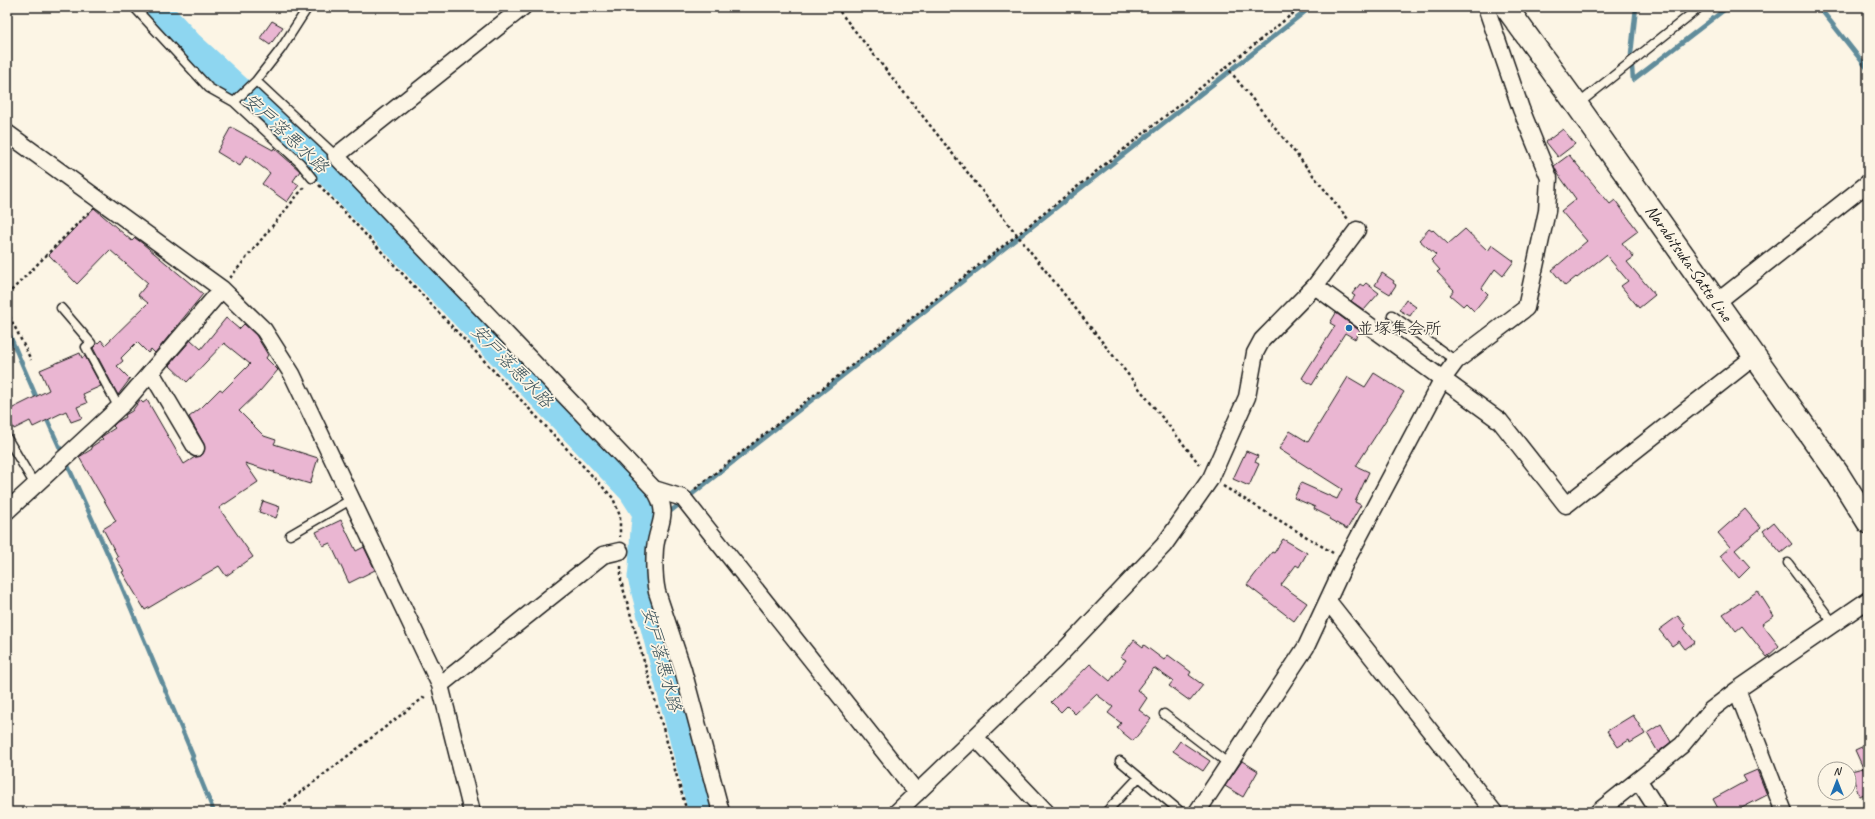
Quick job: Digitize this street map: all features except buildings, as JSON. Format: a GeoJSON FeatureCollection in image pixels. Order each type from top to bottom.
{"type":"FeatureCollection","features":[{"type":"Feature","properties":{"kind":"main road","name":"Narabitsuka-Satte Line"},"geometry":{"type":"LineString","coordinates":[[1506,7],[1838,474],[1868,522]]}},
{"type":"Feature","properties":{"kind":"street"},"geometry":{"type":"LineString","coordinates":[[523,7],[336,156],[654,489],[662,504],[663,513],[655,548],[654,581],[656,592],[683,670],[720,812]]}},
{"type":"Feature","properties":{"kind":"street"},"geometry":{"type":"LineString","coordinates":[[1197,812],[1306,647],[1346,561],[1442,380],[1456,361],[1526,308],[1547,211],[1549,178],[1521,109],[1486,7]]}},
{"type":"Feature","properties":{"kind":"street"},"geometry":{"type":"LineString","coordinates":[[7,132],[222,289],[264,330],[292,374],[440,685],[472,812]]}},
{"type":"Feature","properties":{"kind":"street"},"geometry":{"type":"LineString","coordinates":[[1717,302],[1868,183]]}},
{"type":"Feature","properties":{"kind":"street"},"geometry":{"type":"LineString","coordinates":[[897,812],[1054,661],[1164,545],[1211,478],[1247,397],[1255,353],[1262,340],[1315,286],[1357,230]]}},
{"type":"Feature","properties":{"kind":"street"},"geometry":{"type":"LineString","coordinates":[[1315,286],[1500,422],[1566,505],[1755,356]]}},
{"type":"Feature","properties":{"kind":"street"},"geometry":{"type":"LineString","coordinates":[[7,511],[119,408],[222,289]]}},
{"type":"Feature","properties":{"kind":"street"},"geometry":{"type":"LineString","coordinates":[[151,372],[196,448]]}},
{"type":"Feature","properties":{"kind":"street"},"geometry":{"type":"LineString","coordinates":[[654,489],[683,498],[917,793]]}},
{"type":"Feature","properties":{"kind":"street"},"geometry":{"type":"LineString","coordinates":[[440,685],[603,555],[620,551]]}},
{"type":"Feature","properties":{"kind":"street"},"geometry":{"type":"LineString","coordinates":[[1598,812],[1682,745],[1711,710],[1737,690],[1868,600]]}},
{"type":"Feature","properties":{"kind":"street"},"geometry":{"type":"LineString","coordinates":[[1328,601],[1494,812]]}},
{"type":"Feature","properties":{"kind":"street"},"geometry":{"type":"LineString","coordinates":[[1737,690],[1784,812]]}},
{"type":"Feature","properties":{"kind":"street"},"geometry":{"type":"LineString","coordinates":[[975,737],[1046,812]]}},
{"type":"Feature","properties":{"kind":"street"},"geometry":{"type":"LineString","coordinates":[[1638,781],[1659,812]]}},
{"type":"Feature","properties":{"kind":"lane"},"geometry":{"type":"LineString","coordinates":[[134,7],[209,88],[236,100],[300,163],[312,178]]}},
{"type":"Feature","properties":{"kind":"lane"},"geometry":{"type":"LineString","coordinates":[[236,100],[256,81],[281,49],[308,7]]}},
{"type":"Feature","properties":{"kind":"lane"},"geometry":{"type":"LineString","coordinates":[[1577,105],[1700,7]]}},
{"type":"Feature","properties":{"kind":"lane"},"geometry":{"type":"LineString","coordinates":[[256,81],[336,156]]}},
{"type":"Feature","properties":{"kind":"lane"},"geometry":{"type":"LineString","coordinates":[[61,308],[91,343],[86,347],[119,408]]}},
{"type":"Feature","properties":{"kind":"lane"},"geometry":{"type":"LineString","coordinates":[[1392,315],[1456,361]]}},
{"type":"Feature","properties":{"kind":"lane"},"geometry":{"type":"LineString","coordinates":[[7,438],[35,485]]}},
{"type":"Feature","properties":{"kind":"lane"},"geometry":{"type":"LineString","coordinates":[[290,535],[352,499]]}},
{"type":"Feature","properties":{"kind":"lane"},"geometry":{"type":"LineString","coordinates":[[1788,563],[1834,624]]}},
{"type":"Feature","properties":{"kind":"lane"},"geometry":{"type":"LineString","coordinates":[[1164,714],[1229,764]]}},
{"type":"Feature","properties":{"kind":"lane"},"geometry":{"type":"LineString","coordinates":[[1120,761],[1181,812]]}},
{"type":"Feature","properties":{"kind":"lane"},"geometry":{"type":"LineString","coordinates":[[1106,812],[1139,777]]}},
{"type":"Feature","properties":{"kind":"path"},"geometry":{"type":"LineString","coordinates":[[836,7],[1211,478],[1346,561]]}},
{"type":"Feature","properties":{"kind":"path"},"geometry":{"type":"LineString","coordinates":[[683,498],[1017,236],[1301,7]]}},
{"type":"Feature","properties":{"kind":"path"},"geometry":{"type":"LineString","coordinates":[[1226,66],[1357,230]]}},
{"type":"Feature","properties":{"kind":"path"},"geometry":{"type":"LineString","coordinates":[[222,289],[312,178],[613,498],[620,516],[621,581],[687,812]]}},
{"type":"Feature","properties":{"kind":"path"},"geometry":{"type":"LineString","coordinates":[[7,294],[100,201]]}},
{"type":"Feature","properties":{"kind":"path"},"geometry":{"type":"LineString","coordinates":[[7,311],[31,360]]}},
{"type":"Feature","properties":{"kind":"path"},"geometry":{"type":"LineString","coordinates":[[275,812],[440,685]]}},
{"type":"Feature","properties":{"kind":"waterway","name":"安戸落悪水路"},"geometry":{"type":"LineString","coordinates":[[155,7],[189,44],[316,160],[632,491],[646,513],[641,577],[702,812]]}},
{"type":"Feature","properties":{"kind":"waterway"},"geometry":{"type":"LineString","coordinates":[[667,514],[1311,7]]}},
{"type":"Feature","properties":{"kind":"waterway"},"geometry":{"type":"LineString","coordinates":[[1636,7],[1631,54],[1633,80],[1728,7]]}},
{"type":"Feature","properties":{"kind":"waterway"},"geometry":{"type":"LineString","coordinates":[[1819,7],[1868,69]]}},
{"type":"Feature","properties":{"kind":"waterway"},"geometry":{"type":"LineString","coordinates":[[7,329],[38,401]]}},
{"type":"Feature","properties":{"kind":"waterway"},"geometry":{"type":"LineString","coordinates":[[45,415],[111,561],[193,756],[192,758],[214,812]]}},
{"type":"Feature","properties":{"kind":"waterway"},"geometry":{"type":"LineString","coordinates":[[642,534],[656,523]]}},
{"type":"Feature","properties":{"kind":"place","name":"並塚集会所"},"geometry":{"type":"Point","coordinates":[1349,328]}}]}
